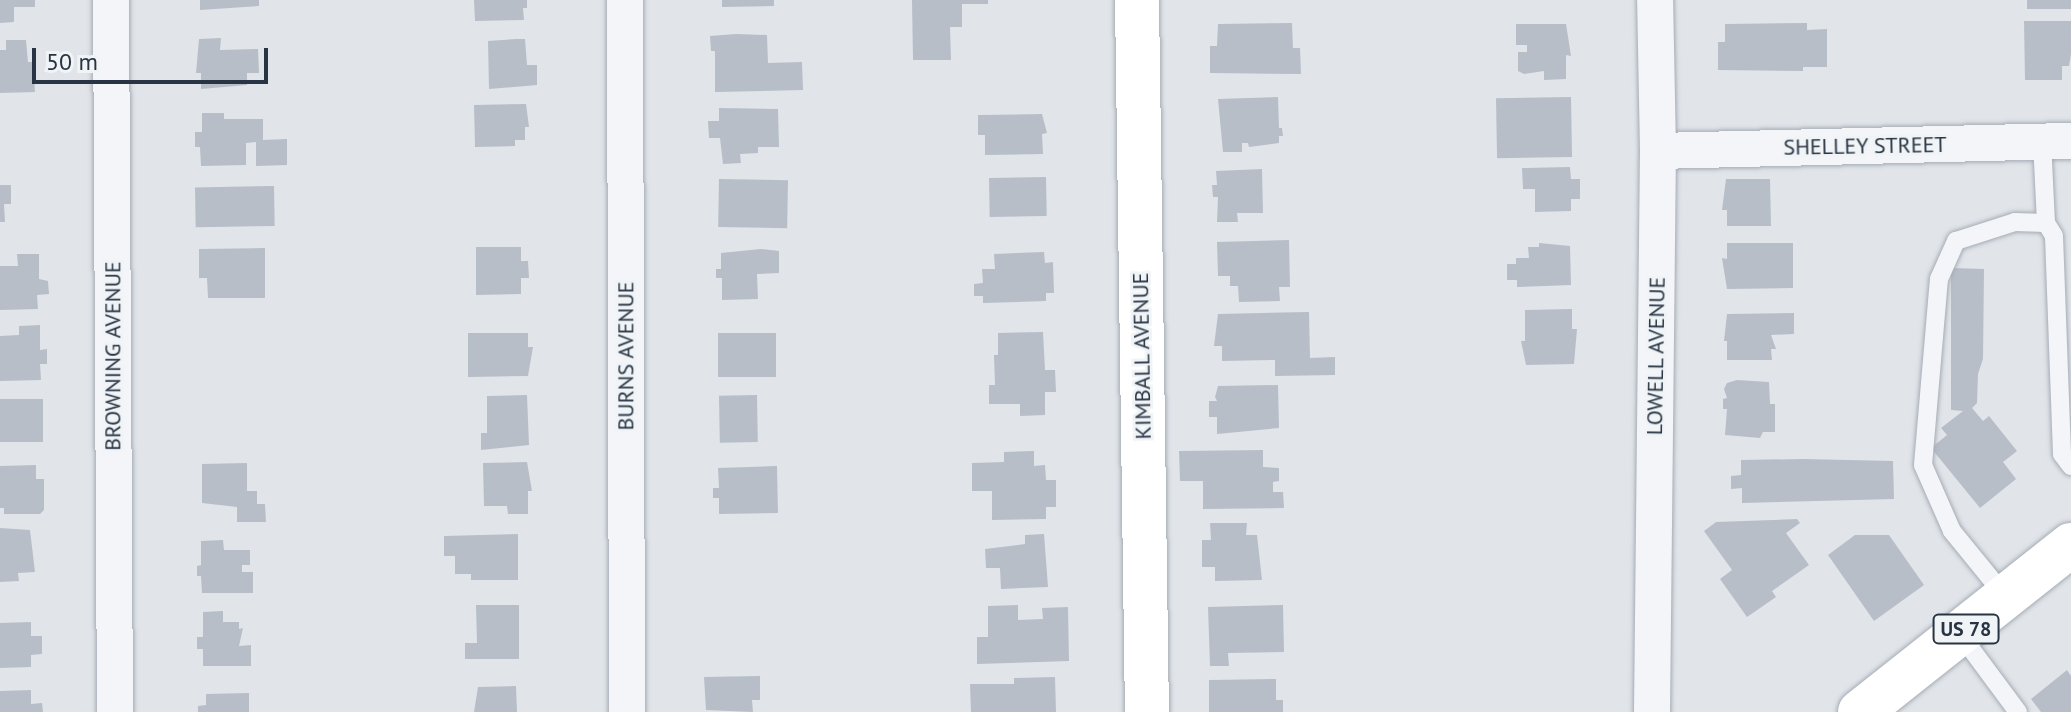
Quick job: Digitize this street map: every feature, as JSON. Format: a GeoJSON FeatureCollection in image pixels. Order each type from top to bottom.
{"type":"FeatureCollection","features":[{"type":"Feature","properties":{"kind":"street","name":"BROWNING AVENUE"},"geometry":{"type":"LineString","coordinates":[[111,0],[115,712]]}},
{"type":"Feature","properties":{"kind":"street","name":"BURNS AVENUE"},"geometry":{"type":"LineString","coordinates":[[625,0],[627,712]]}},
{"type":"Feature","properties":{"kind":"street","name":"KIMBALL AVENUE"},"geometry":{"type":"LineString","coordinates":[[1137,0],[1147,712]]}},
{"type":"Feature","properties":{"kind":"street","name":"LOWELL AVENUE"},"geometry":{"type":"LineString","coordinates":[[1652,712],[1658,151],[1655,0]]}},
{"type":"Feature","properties":{"kind":"street","name":"SHELLEY STREET"},"geometry":{"type":"LineString","coordinates":[[1658,151],[2056,141]]}},
{"type":"Feature","properties":{"kind":"street","name":"US 78"},"geometry":{"type":"LineString","coordinates":[[1860,712],[2071,545]]}},
{"type":"Feature","properties":{"kind":"lane"},"geometry":{"type":"LineString","coordinates":[[2056,141],[2046,223],[2054,236],[2059,297],[2062,454],[2071,466]]}},
{"type":"Feature","properties":{"kind":"lane"},"geometry":{"type":"LineString","coordinates":[[2005,596],[1952,531],[1923,465],[1939,279],[1956,241],[2015,222],[2046,223]]}},
{"type":"Feature","properties":{"kind":"lane"},"geometry":{"type":"LineString","coordinates":[[1960,634],[2018,712]]}},
{"type":"Feature","properties":{"kind":"building"},"geometry":{"type":"Polygon","coordinates":[[[0,0],[35,0],[35,7],[14,7],[14,22],[0,23],[0,0]]]}},
{"type":"Feature","properties":{"kind":"building"},"geometry":{"type":"Polygon","coordinates":[[[200,0],[259,0],[259,6],[200,10],[200,0]]]}},
{"type":"Feature","properties":{"kind":"building"},"geometry":{"type":"Polygon","coordinates":[[[474,0],[527,0],[527,8],[523,8],[524,20],[475,21],[474,0]]]}},
{"type":"Feature","properties":{"kind":"building"},"geometry":{"type":"Polygon","coordinates":[[[722,0],[774,0],[774,6],[722,7],[722,0]]]}},
{"type":"Feature","properties":{"kind":"building"},"geometry":{"type":"Polygon","coordinates":[[[912,0],[988,0],[988,4],[962,4],[962,27],[950,27],[951,60],[913,60],[912,0]]]}},
{"type":"Feature","properties":{"kind":"building"},"geometry":{"type":"Polygon","coordinates":[[[2027,0],[2071,0],[2071,9],[2027,9],[2027,0]]]}},
{"type":"Feature","properties":{"kind":"building"},"geometry":{"type":"Polygon","coordinates":[[[2024,21],[2071,21],[2071,54],[2069,66],[2062,66],[2062,80],[2025,80],[2024,21]]]}},
{"type":"Feature","properties":{"kind":"building"},"geometry":{"type":"Polygon","coordinates":[[[1292,23],[1293,48],[1300,48],[1301,74],[1210,73],[1210,46],[1217,46],[1218,24],[1292,23]]]}},
{"type":"Feature","properties":{"kind":"building"},"geometry":{"type":"Polygon","coordinates":[[[1807,23],[1807,30],[1827,29],[1827,67],[1803,67],[1803,71],[1718,70],[1718,42],[1725,42],[1725,24],[1807,23]]]}},
{"type":"Feature","properties":{"kind":"building"},"geometry":{"type":"Polygon","coordinates":[[[1516,24],[1566,24],[1571,56],[1566,55],[1566,79],[1544,80],[1544,71],[1524,74],[1518,71],[1518,52],[1527,52],[1527,45],[1516,45],[1516,24]]]}},
{"type":"Feature","properties":{"kind":"building"},"geometry":{"type":"Polygon","coordinates":[[[767,35],[768,63],[802,62],[803,90],[715,92],[715,51],[711,51],[710,36],[767,35]]]}},
{"type":"Feature","properties":{"kind":"building"},"geometry":{"type":"Polygon","coordinates":[[[221,38],[220,50],[258,49],[259,73],[247,73],[247,85],[201,89],[201,73],[196,73],[199,39],[221,38]]]}},
{"type":"Feature","properties":{"kind":"building"},"geometry":{"type":"Polygon","coordinates":[[[525,39],[527,65],[537,65],[537,85],[489,89],[488,41],[525,39]]]}},
{"type":"Feature","properties":{"kind":"building"},"geometry":{"type":"Polygon","coordinates":[[[6,40],[26,40],[28,62],[33,62],[35,92],[0,93],[0,50],[6,50],[6,40]]]}},
{"type":"Feature","properties":{"kind":"building"},"geometry":{"type":"Polygon","coordinates":[[[1278,97],[1279,128],[1282,128],[1283,136],[1279,136],[1279,143],[1249,147],[1248,143],[1242,143],[1242,152],[1223,152],[1218,99],[1278,97]]]}},
{"type":"Feature","properties":{"kind":"building"},"geometry":{"type":"Polygon","coordinates":[[[1571,97],[1572,157],[1497,158],[1496,98],[1571,97]]]}},
{"type":"Feature","properties":{"kind":"building"},"geometry":{"type":"Polygon","coordinates":[[[526,104],[529,127],[525,127],[525,140],[515,140],[515,146],[475,147],[474,105],[526,104]]]}},
{"type":"Feature","properties":{"kind":"building"},"geometry":{"type":"Polygon","coordinates":[[[719,108],[778,109],[779,147],[758,147],[758,153],[740,154],[741,163],[723,164],[720,138],[709,138],[708,121],[719,121],[719,108]]]}},
{"type":"Feature","properties":{"kind":"building"},"geometry":{"type":"Polygon","coordinates":[[[202,113],[224,113],[224,119],[263,119],[263,140],[287,139],[287,165],[256,166],[256,142],[246,143],[246,165],[201,166],[200,147],[195,147],[195,132],[202,132],[202,113]]]}},
{"type":"Feature","properties":{"kind":"building"},"geometry":{"type":"Polygon","coordinates":[[[1042,114],[1047,133],[1042,134],[1043,154],[985,155],[985,135],[978,135],[978,115],[1042,114]]]}},
{"type":"Feature","properties":{"kind":"building"},"geometry":{"type":"Polygon","coordinates":[[[1570,167],[1571,179],[1580,179],[1580,199],[1571,199],[1571,211],[1535,212],[1535,189],[1523,189],[1522,168],[1570,167]]]}},
{"type":"Feature","properties":{"kind":"building"},"geometry":{"type":"Polygon","coordinates":[[[1262,169],[1263,213],[1237,213],[1238,222],[1217,222],[1218,197],[1213,197],[1212,185],[1217,185],[1216,171],[1262,169]]]}},
{"type":"Feature","properties":{"kind":"building"},"geometry":{"type":"Polygon","coordinates":[[[1046,177],[1047,216],[990,217],[989,178],[1046,177]]]}},
{"type":"Feature","properties":{"kind":"building"},"geometry":{"type":"Polygon","coordinates":[[[719,179],[788,180],[787,228],[718,227],[719,179]]]}},
{"type":"Feature","properties":{"kind":"building"},"geometry":{"type":"Polygon","coordinates":[[[1726,179],[1770,179],[1771,226],[1727,226],[1727,210],[1722,210],[1726,179]]]}},
{"type":"Feature","properties":{"kind":"building"},"geometry":{"type":"Polygon","coordinates":[[[0,185],[11,185],[11,204],[4,204],[5,222],[0,222],[0,185]]]}},
{"type":"Feature","properties":{"kind":"building"},"geometry":{"type":"Polygon","coordinates":[[[274,186],[275,226],[196,227],[195,187],[274,186]]]}},
{"type":"Feature","properties":{"kind":"building"},"geometry":{"type":"Polygon","coordinates":[[[1289,240],[1290,287],[1279,287],[1280,301],[1239,302],[1238,286],[1230,286],[1230,276],[1218,276],[1217,242],[1289,240]]]}},
{"type":"Feature","properties":{"kind":"building"},"geometry":{"type":"Polygon","coordinates":[[[1539,243],[1570,246],[1571,285],[1517,287],[1517,280],[1507,280],[1507,264],[1516,264],[1516,258],[1529,258],[1528,247],[1539,247],[1539,243]]]}},
{"type":"Feature","properties":{"kind":"building"},"geometry":{"type":"Polygon","coordinates":[[[1727,243],[1793,243],[1793,288],[1727,289],[1722,258],[1727,259],[1727,243]]]}},
{"type":"Feature","properties":{"kind":"building"},"geometry":{"type":"Polygon","coordinates":[[[476,247],[521,247],[521,261],[528,261],[529,278],[521,278],[521,294],[476,295],[476,247]]]}},
{"type":"Feature","properties":{"kind":"building"},"geometry":{"type":"Polygon","coordinates":[[[265,248],[265,298],[208,298],[207,278],[199,278],[199,249],[265,248]]]}},
{"type":"Feature","properties":{"kind":"building"},"geometry":{"type":"Polygon","coordinates":[[[761,249],[779,251],[779,273],[757,274],[758,299],[722,300],[722,278],[716,278],[716,269],[721,269],[721,253],[761,249]]]}},
{"type":"Feature","properties":{"kind":"building"},"geometry":{"type":"Polygon","coordinates":[[[1044,252],[1045,263],[1053,262],[1054,293],[1046,293],[1046,301],[983,303],[983,296],[974,296],[974,284],[983,283],[982,269],[995,269],[994,254],[1044,252]]]}},
{"type":"Feature","properties":{"kind":"building"},"geometry":{"type":"Polygon","coordinates":[[[17,254],[39,254],[39,279],[48,281],[49,294],[37,295],[38,309],[0,310],[0,266],[18,266],[17,254]]]}},
{"type":"Feature","properties":{"kind":"building"},"geometry":{"type":"Polygon","coordinates":[[[1951,268],[1984,269],[1983,359],[1978,374],[1977,403],[1972,408],[1983,421],[1989,416],[2017,451],[2003,462],[2016,479],[1980,508],[1931,448],[1947,435],[1941,428],[1963,411],[1951,410],[1951,268]]]}},
{"type":"Feature","properties":{"kind":"building"},"geometry":{"type":"Polygon","coordinates":[[[1572,309],[1572,329],[1577,329],[1574,364],[1526,365],[1521,341],[1525,341],[1525,310],[1572,309]]]}},
{"type":"Feature","properties":{"kind":"building"},"geometry":{"type":"Polygon","coordinates":[[[1309,312],[1310,358],[1335,357],[1335,375],[1275,376],[1275,360],[1222,361],[1222,346],[1214,346],[1218,314],[1309,312]]]}},
{"type":"Feature","properties":{"kind":"building"},"geometry":{"type":"Polygon","coordinates":[[[1794,313],[1794,334],[1771,335],[1776,349],[1771,349],[1772,360],[1727,360],[1727,341],[1724,341],[1727,314],[1794,313]]]}},
{"type":"Feature","properties":{"kind":"building"},"geometry":{"type":"Polygon","coordinates":[[[40,325],[40,350],[47,349],[47,364],[40,364],[41,380],[0,381],[0,336],[19,335],[19,326],[40,325]]]}},
{"type":"Feature","properties":{"kind":"building"},"geometry":{"type":"Polygon","coordinates":[[[1043,332],[1045,370],[1055,370],[1056,392],[1045,392],[1045,415],[1020,416],[1020,404],[989,404],[989,385],[995,385],[994,355],[998,355],[998,333],[1043,332]]]}},
{"type":"Feature","properties":{"kind":"building"},"geometry":{"type":"Polygon","coordinates":[[[468,333],[528,333],[528,347],[533,347],[528,376],[468,377],[468,333]]]}},
{"type":"Feature","properties":{"kind":"building"},"geometry":{"type":"Polygon","coordinates":[[[718,333],[776,333],[776,377],[718,377],[718,333]]]}},
{"type":"Feature","properties":{"kind":"building"},"geometry":{"type":"Polygon","coordinates":[[[1737,380],[1769,382],[1770,404],[1775,404],[1775,432],[1763,432],[1760,438],[1725,435],[1727,409],[1723,409],[1723,399],[1727,398],[1724,389],[1727,383],[1737,380]]]}},
{"type":"Feature","properties":{"kind":"building"},"geometry":{"type":"Polygon","coordinates":[[[1278,385],[1279,428],[1217,434],[1217,417],[1209,417],[1209,401],[1217,401],[1218,386],[1278,385]]]}},
{"type":"Feature","properties":{"kind":"building"},"geometry":{"type":"Polygon","coordinates":[[[527,395],[529,445],[481,450],[481,433],[487,433],[487,396],[527,395]]]}},
{"type":"Feature","properties":{"kind":"building"},"geometry":{"type":"Polygon","coordinates":[[[757,395],[758,442],[720,443],[719,396],[757,395]]]}},
{"type":"Feature","properties":{"kind":"building"},"geometry":{"type":"Polygon","coordinates":[[[0,399],[43,399],[43,442],[0,442],[0,399]]]}},
{"type":"Feature","properties":{"kind":"building"},"geometry":{"type":"Polygon","coordinates":[[[1263,450],[1263,467],[1279,468],[1279,481],[1273,482],[1273,492],[1283,492],[1284,508],[1203,509],[1203,481],[1180,481],[1179,451],[1263,450]]]}},
{"type":"Feature","properties":{"kind":"building"},"geometry":{"type":"Polygon","coordinates":[[[1034,451],[1034,466],[1045,465],[1046,480],[1056,480],[1056,507],[1046,507],[1046,519],[992,520],[992,491],[972,491],[972,463],[1004,462],[1004,452],[1034,451]]]}},
{"type":"Feature","properties":{"kind":"building"},"geometry":{"type":"Polygon","coordinates":[[[1741,460],[1893,461],[1894,499],[1742,503],[1742,488],[1731,489],[1731,476],[1741,475],[1741,460]]]}},
{"type":"Feature","properties":{"kind":"building"},"geometry":{"type":"Polygon","coordinates":[[[527,462],[532,491],[528,491],[528,514],[508,514],[507,506],[484,506],[483,463],[527,462]]]}},
{"type":"Feature","properties":{"kind":"building"},"geometry":{"type":"Polygon","coordinates":[[[247,463],[247,491],[257,491],[257,504],[265,504],[266,522],[237,522],[237,507],[202,503],[202,464],[247,463]]]}},
{"type":"Feature","properties":{"kind":"building"},"geometry":{"type":"Polygon","coordinates":[[[36,465],[36,479],[44,479],[44,510],[40,514],[4,514],[4,508],[0,508],[0,466],[36,465]]]}},
{"type":"Feature","properties":{"kind":"building"},"geometry":{"type":"Polygon","coordinates":[[[777,466],[778,513],[719,514],[719,498],[713,498],[713,488],[719,488],[718,468],[777,466]]]}},
{"type":"Feature","properties":{"kind":"building"},"geometry":{"type":"Polygon","coordinates":[[[1797,519],[1800,523],[1786,533],[1809,565],[1772,591],[1776,597],[1747,617],[1720,579],[1732,570],[1704,531],[1716,522],[1797,519]]]}},
{"type":"Feature","properties":{"kind":"building"},"geometry":{"type":"Polygon","coordinates":[[[1210,523],[1247,523],[1246,535],[1257,535],[1262,580],[1215,581],[1215,567],[1202,567],[1202,540],[1211,540],[1210,523]]]}},
{"type":"Feature","properties":{"kind":"building"},"geometry":{"type":"Polygon","coordinates":[[[0,528],[30,530],[35,572],[18,573],[19,581],[0,582],[0,528]]]}},
{"type":"Feature","properties":{"kind":"building"},"geometry":{"type":"Polygon","coordinates":[[[518,534],[518,580],[471,580],[471,574],[455,574],[455,556],[444,556],[444,536],[518,534]]]}},
{"type":"Feature","properties":{"kind":"building"},"geometry":{"type":"Polygon","coordinates":[[[1044,534],[1048,587],[1001,589],[1000,568],[986,568],[985,549],[1025,544],[1025,535],[1044,534]]]}},
{"type":"Feature","properties":{"kind":"building"},"geometry":{"type":"Polygon","coordinates":[[[1855,535],[1889,535],[1924,585],[1874,621],[1828,555],[1855,535]]]}},
{"type":"Feature","properties":{"kind":"building"},"geometry":{"type":"Polygon","coordinates":[[[223,540],[224,550],[250,550],[250,565],[242,565],[242,572],[253,572],[253,593],[202,593],[201,576],[197,576],[197,566],[201,565],[201,541],[223,540]]]}},
{"type":"Feature","properties":{"kind":"building"},"geometry":{"type":"Polygon","coordinates":[[[476,605],[519,605],[519,659],[465,659],[465,643],[477,643],[476,605]]]}},
{"type":"Feature","properties":{"kind":"building"},"geometry":{"type":"Polygon","coordinates":[[[1018,605],[1018,620],[1043,619],[1042,608],[1068,607],[1069,661],[977,664],[977,637],[988,637],[988,606],[1018,605]]]}},
{"type":"Feature","properties":{"kind":"building"},"geometry":{"type":"Polygon","coordinates":[[[1283,605],[1284,652],[1228,653],[1229,666],[1210,666],[1208,607],[1283,605]]]}},
{"type":"Feature","properties":{"kind":"building"},"geometry":{"type":"Polygon","coordinates":[[[223,611],[223,622],[239,622],[239,629],[243,628],[239,646],[251,645],[251,666],[203,666],[203,649],[197,649],[197,637],[203,637],[203,612],[223,611]]]}},
{"type":"Feature","properties":{"kind":"building"},"geometry":{"type":"Polygon","coordinates":[[[31,622],[31,636],[42,636],[42,654],[31,655],[31,667],[0,668],[0,623],[31,622]]]}},
{"type":"Feature","properties":{"kind":"building"},"geometry":{"type":"Polygon","coordinates":[[[2067,670],[2071,676],[2071,712],[2041,712],[2031,699],[2067,670]]]}},
{"type":"Feature","properties":{"kind":"building"},"geometry":{"type":"Polygon","coordinates":[[[760,676],[760,700],[752,700],[753,712],[706,710],[704,677],[760,676]]]}},
{"type":"Feature","properties":{"kind":"building"},"geometry":{"type":"Polygon","coordinates":[[[1055,677],[1056,712],[971,712],[970,684],[1014,684],[1014,678],[1055,677]]]}},
{"type":"Feature","properties":{"kind":"building"},"geometry":{"type":"Polygon","coordinates":[[[1276,679],[1276,700],[1283,700],[1283,712],[1209,712],[1209,680],[1276,679]]]}},
{"type":"Feature","properties":{"kind":"building"},"geometry":{"type":"Polygon","coordinates":[[[516,686],[517,712],[474,712],[478,687],[516,686]]]}},
{"type":"Feature","properties":{"kind":"building"},"geometry":{"type":"Polygon","coordinates":[[[31,690],[31,704],[42,703],[43,712],[0,712],[0,691],[31,690]]]}},
{"type":"Feature","properties":{"kind":"building"},"geometry":{"type":"Polygon","coordinates":[[[249,693],[249,712],[198,712],[198,706],[206,705],[206,694],[249,693]]]}}]}
